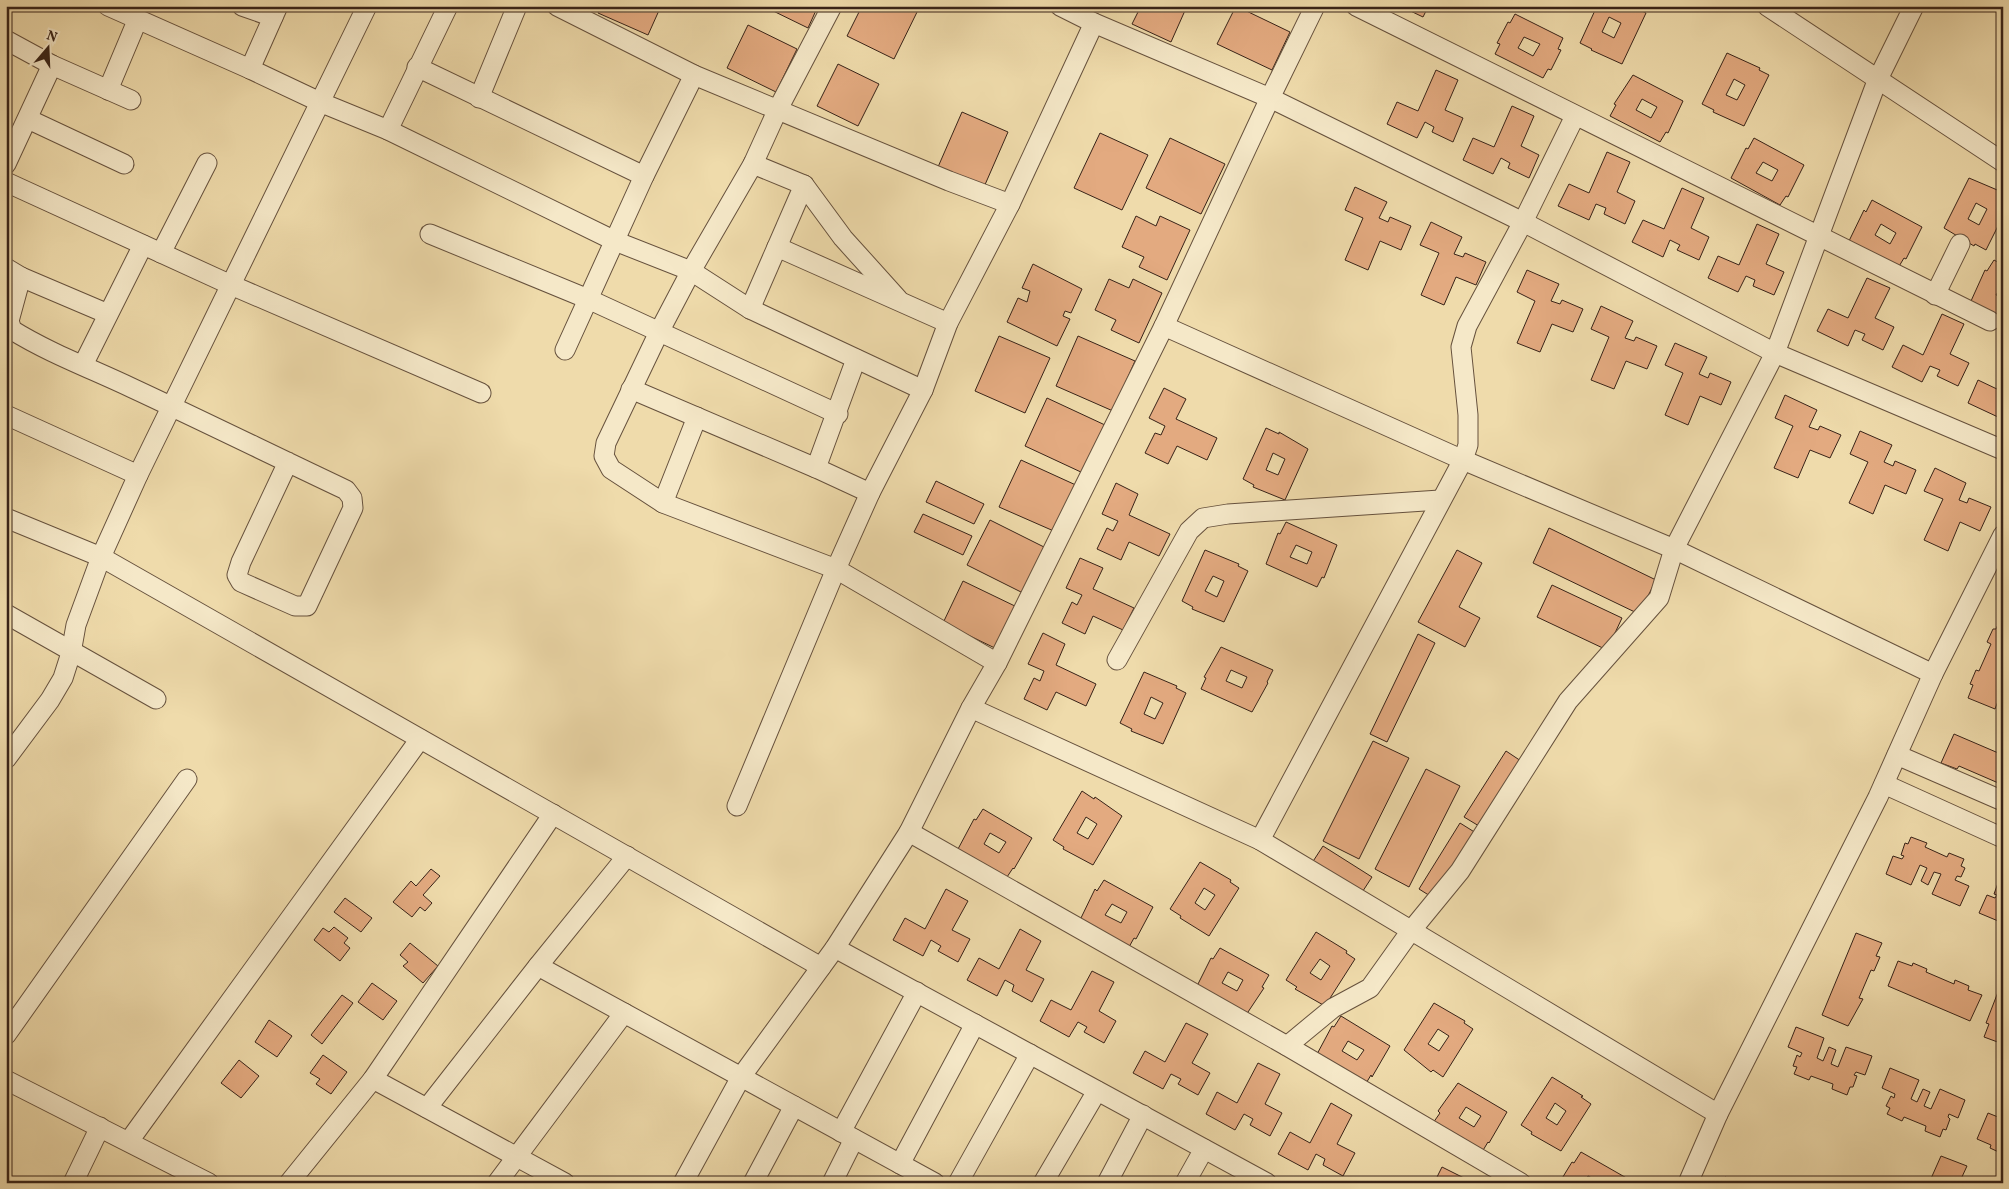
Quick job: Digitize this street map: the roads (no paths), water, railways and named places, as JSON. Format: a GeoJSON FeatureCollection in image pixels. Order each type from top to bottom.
{"type":"FeatureCollection","features":[{"type":"Feature","properties":{"kind":"street"},"geometry":{"type":"LineString","coordinates":[[108,6],[137,21],[250,68],[322,103],[388,130],[615,241],[691,271],[750,310],[923,390]]}},
{"type":"Feature","properties":{"kind":"street"},"geometry":{"type":"LineString","coordinates":[[242,6],[276,11],[250,68]]}},
{"type":"Feature","properties":{"kind":"street"},"geometry":{"type":"LineString","coordinates":[[6,759],[50,700],[63,678],[71,653],[76,625],[101,557],[138,475],[368,6]]}},
{"type":"Feature","properties":{"kind":"street"},"geometry":{"type":"LineString","coordinates":[[388,130],[448,6]]}},
{"type":"Feature","properties":{"kind":"street"},"geometry":{"type":"LineString","coordinates":[[480,98],[516,6]]}},
{"type":"Feature","properties":{"kind":"street"},"geometry":{"type":"LineString","coordinates":[[557,6],[694,75],[948,181],[1010,204]]}},
{"type":"Feature","properties":{"kind":"street"},"geometry":{"type":"LineString","coordinates":[[832,6],[778,109],[753,164],[691,271],[659,332],[606,443],[604,456],[611,469],[664,503],[836,569],[997,663]]}},
{"type":"Feature","properties":{"kind":"street"},"geometry":{"type":"LineString","coordinates":[[1060,6],[1094,23],[1270,98],[1523,222],[1775,353],[2003,450]]}},
{"type":"Feature","properties":{"kind":"street"},"geometry":{"type":"LineString","coordinates":[[683,1183],[741,1077],[835,948],[908,832],[971,708],[997,663],[1164,326],[1315,6]]}},
{"type":"Feature","properties":{"kind":"street"},"geometry":{"type":"LineString","coordinates":[[1356,6],[1818,238],[1990,321]]}},
{"type":"Feature","properties":{"kind":"street"},"geometry":{"type":"LineString","coordinates":[[1767,6],[1877,81],[2003,162]]}},
{"type":"Feature","properties":{"kind":"street"},"geometry":{"type":"LineString","coordinates":[[1288,1046],[1333,1008],[1370,988],[1410,932],[1460,871],[1568,702],[1659,598],[1674,549],[1775,353],[1877,81],[1914,6]]}},
{"type":"Feature","properties":{"kind":"street"},"geometry":{"type":"LineString","coordinates":[[108,90],[137,21]]}},
{"type":"Feature","properties":{"kind":"street"},"geometry":{"type":"LineString","coordinates":[[738,806],[836,569],[870,493],[923,390],[948,323],[1010,204],[1094,23]]}},
{"type":"Feature","properties":{"kind":"street"},"geometry":{"type":"LineString","coordinates":[[6,40],[52,65],[131,100]]}},
{"type":"Feature","properties":{"kind":"street"},"geometry":{"type":"LineString","coordinates":[[6,164],[52,65]]}},
{"type":"Feature","properties":{"kind":"street"},"geometry":{"type":"LineString","coordinates":[[418,67],[644,176]]}},
{"type":"Feature","properties":{"kind":"street"},"geometry":{"type":"LineString","coordinates":[[565,350],[644,176],[694,75]]}},
{"type":"Feature","properties":{"kind":"street"},"geometry":{"type":"LineString","coordinates":[[1260,840],[1440,500],[1464,460],[1468,445],[1468,415],[1461,347],[1467,326],[1523,222],[1575,116]]}},
{"type":"Feature","properties":{"kind":"street"},"geometry":{"type":"LineString","coordinates":[[28,119],[124,164]]}},
{"type":"Feature","properties":{"kind":"street"},"geometry":{"type":"LineString","coordinates":[[161,253],[207,163]]}},
{"type":"Feature","properties":{"kind":"street"},"geometry":{"type":"LineString","coordinates":[[753,164],[804,185],[844,238],[898,299]]}},
{"type":"Feature","properties":{"kind":"street"},"geometry":{"type":"LineString","coordinates":[[6,182],[231,285],[481,393]]}},
{"type":"Feature","properties":{"kind":"street"},"geometry":{"type":"LineString","coordinates":[[750,310],[804,185]]}},
{"type":"Feature","properties":{"kind":"street"},"geometry":{"type":"LineString","coordinates":[[430,234],[588,299],[838,414]]}},
{"type":"Feature","properties":{"kind":"street"},"geometry":{"type":"LineString","coordinates":[[1935,295],[1960,244]]}},
{"type":"Feature","properties":{"kind":"street"},"geometry":{"type":"LineString","coordinates":[[84,365],[143,245]]}},
{"type":"Feature","properties":{"kind":"street"},"geometry":{"type":"LineString","coordinates":[[777,247],[898,299],[948,323]]}},
{"type":"Feature","properties":{"kind":"street"},"geometry":{"type":"LineString","coordinates":[[108,314],[14,273],[9,321],[12,330],[32,342],[172,406],[288,462],[346,490],[352,498],[352,508],[307,606],[295,606],[241,582],[237,574],[288,462]]}},
{"type":"Feature","properties":{"kind":"street"},"geometry":{"type":"LineString","coordinates":[[1164,326],[1464,460],[1674,549],[1934,674]]}},
{"type":"Feature","properties":{"kind":"street"},"geometry":{"type":"LineString","coordinates":[[816,468],[838,414],[856,360]]}},
{"type":"Feature","properties":{"kind":"street"},"geometry":{"type":"LineString","coordinates":[[631,389],[870,493]]}},
{"type":"Feature","properties":{"kind":"street"},"geometry":{"type":"LineString","coordinates":[[6,415],[138,475]]}},
{"type":"Feature","properties":{"kind":"street"},"geometry":{"type":"LineString","coordinates":[[664,503],[698,417]]}},
{"type":"Feature","properties":{"kind":"street"},"geometry":{"type":"LineString","coordinates":[[1117,660],[1189,531],[1203,518],[1228,514],[1440,500]]}},
{"type":"Feature","properties":{"kind":"street"},"geometry":{"type":"LineString","coordinates":[[6,518],[101,557],[821,967]]}},
{"type":"Feature","properties":{"kind":"street"},"geometry":{"type":"LineString","coordinates":[[1688,1183],[1718,1114],[1884,784],[1934,674],[2003,535]]}},
{"type":"Feature","properties":{"kind":"street"},"geometry":{"type":"LineString","coordinates":[[6,614],[71,653],[156,699]]}},
{"type":"Feature","properties":{"kind":"street"},"geometry":{"type":"LineString","coordinates":[[971,708],[1260,840],[1410,932],[1718,1114]]}},
{"type":"Feature","properties":{"kind":"street"},"geometry":{"type":"LineString","coordinates":[[129,1141],[420,738]]}},
{"type":"Feature","properties":{"kind":"street"},"geometry":{"type":"LineString","coordinates":[[1897,755],[2003,801]]}},
{"type":"Feature","properties":{"kind":"street"},"geometry":{"type":"LineString","coordinates":[[6,1035],[187,778]]}},
{"type":"Feature","properties":{"kind":"street"},"geometry":{"type":"LineString","coordinates":[[1884,784],[2003,838]]}},
{"type":"Feature","properties":{"kind":"street"},"geometry":{"type":"LineString","coordinates":[[289,1183],[373,1079],[553,814]]}},
{"type":"Feature","properties":{"kind":"street"},"geometry":{"type":"LineString","coordinates":[[908,832],[1288,1046],[1522,1183]]}},
{"type":"Feature","properties":{"kind":"street"},"geometry":{"type":"LineString","coordinates":[[427,1108],[627,856]]}},
{"type":"Feature","properties":{"kind":"street"},"geometry":{"type":"LineString","coordinates":[[835,948],[1267,1183]]}},
{"type":"Feature","properties":{"kind":"street"},"geometry":{"type":"LineString","coordinates":[[538,966],[935,1183]]}},
{"type":"Feature","properties":{"kind":"street"},"geometry":{"type":"LineString","coordinates":[[832,1183],[847,1135],[916,992]]}},
{"type":"Feature","properties":{"kind":"street"},"geometry":{"type":"LineString","coordinates":[[497,1183],[624,1013]]}},
{"type":"Feature","properties":{"kind":"street"},"geometry":{"type":"LineString","coordinates":[[900,1164],[975,1024]]}},
{"type":"Feature","properties":{"kind":"street"},"geometry":{"type":"LineString","coordinates":[[958,1183],[1030,1054]]}},
{"type":"Feature","properties":{"kind":"street"},"geometry":{"type":"LineString","coordinates":[[373,1079],[564,1183]]}},
{"type":"Feature","properties":{"kind":"street"},"geometry":{"type":"LineString","coordinates":[[6,1080],[100,1126],[209,1183]]}},
{"type":"Feature","properties":{"kind":"street"},"geometry":{"type":"LineString","coordinates":[[1043,1183],[1097,1091]]}},
{"type":"Feature","properties":{"kind":"street"},"geometry":{"type":"LineString","coordinates":[[753,1183],[794,1106]]}},
{"type":"Feature","properties":{"kind":"street"},"geometry":{"type":"LineString","coordinates":[[1107,1183],[1143,1115]]}},
{"type":"Feature","properties":{"kind":"street"},"geometry":{"type":"LineString","coordinates":[[73,1183],[100,1126]]}},
{"type":"Feature","properties":{"kind":"street"},"geometry":{"type":"LineString","coordinates":[[1185,1183],[1204,1148]]}}]}
